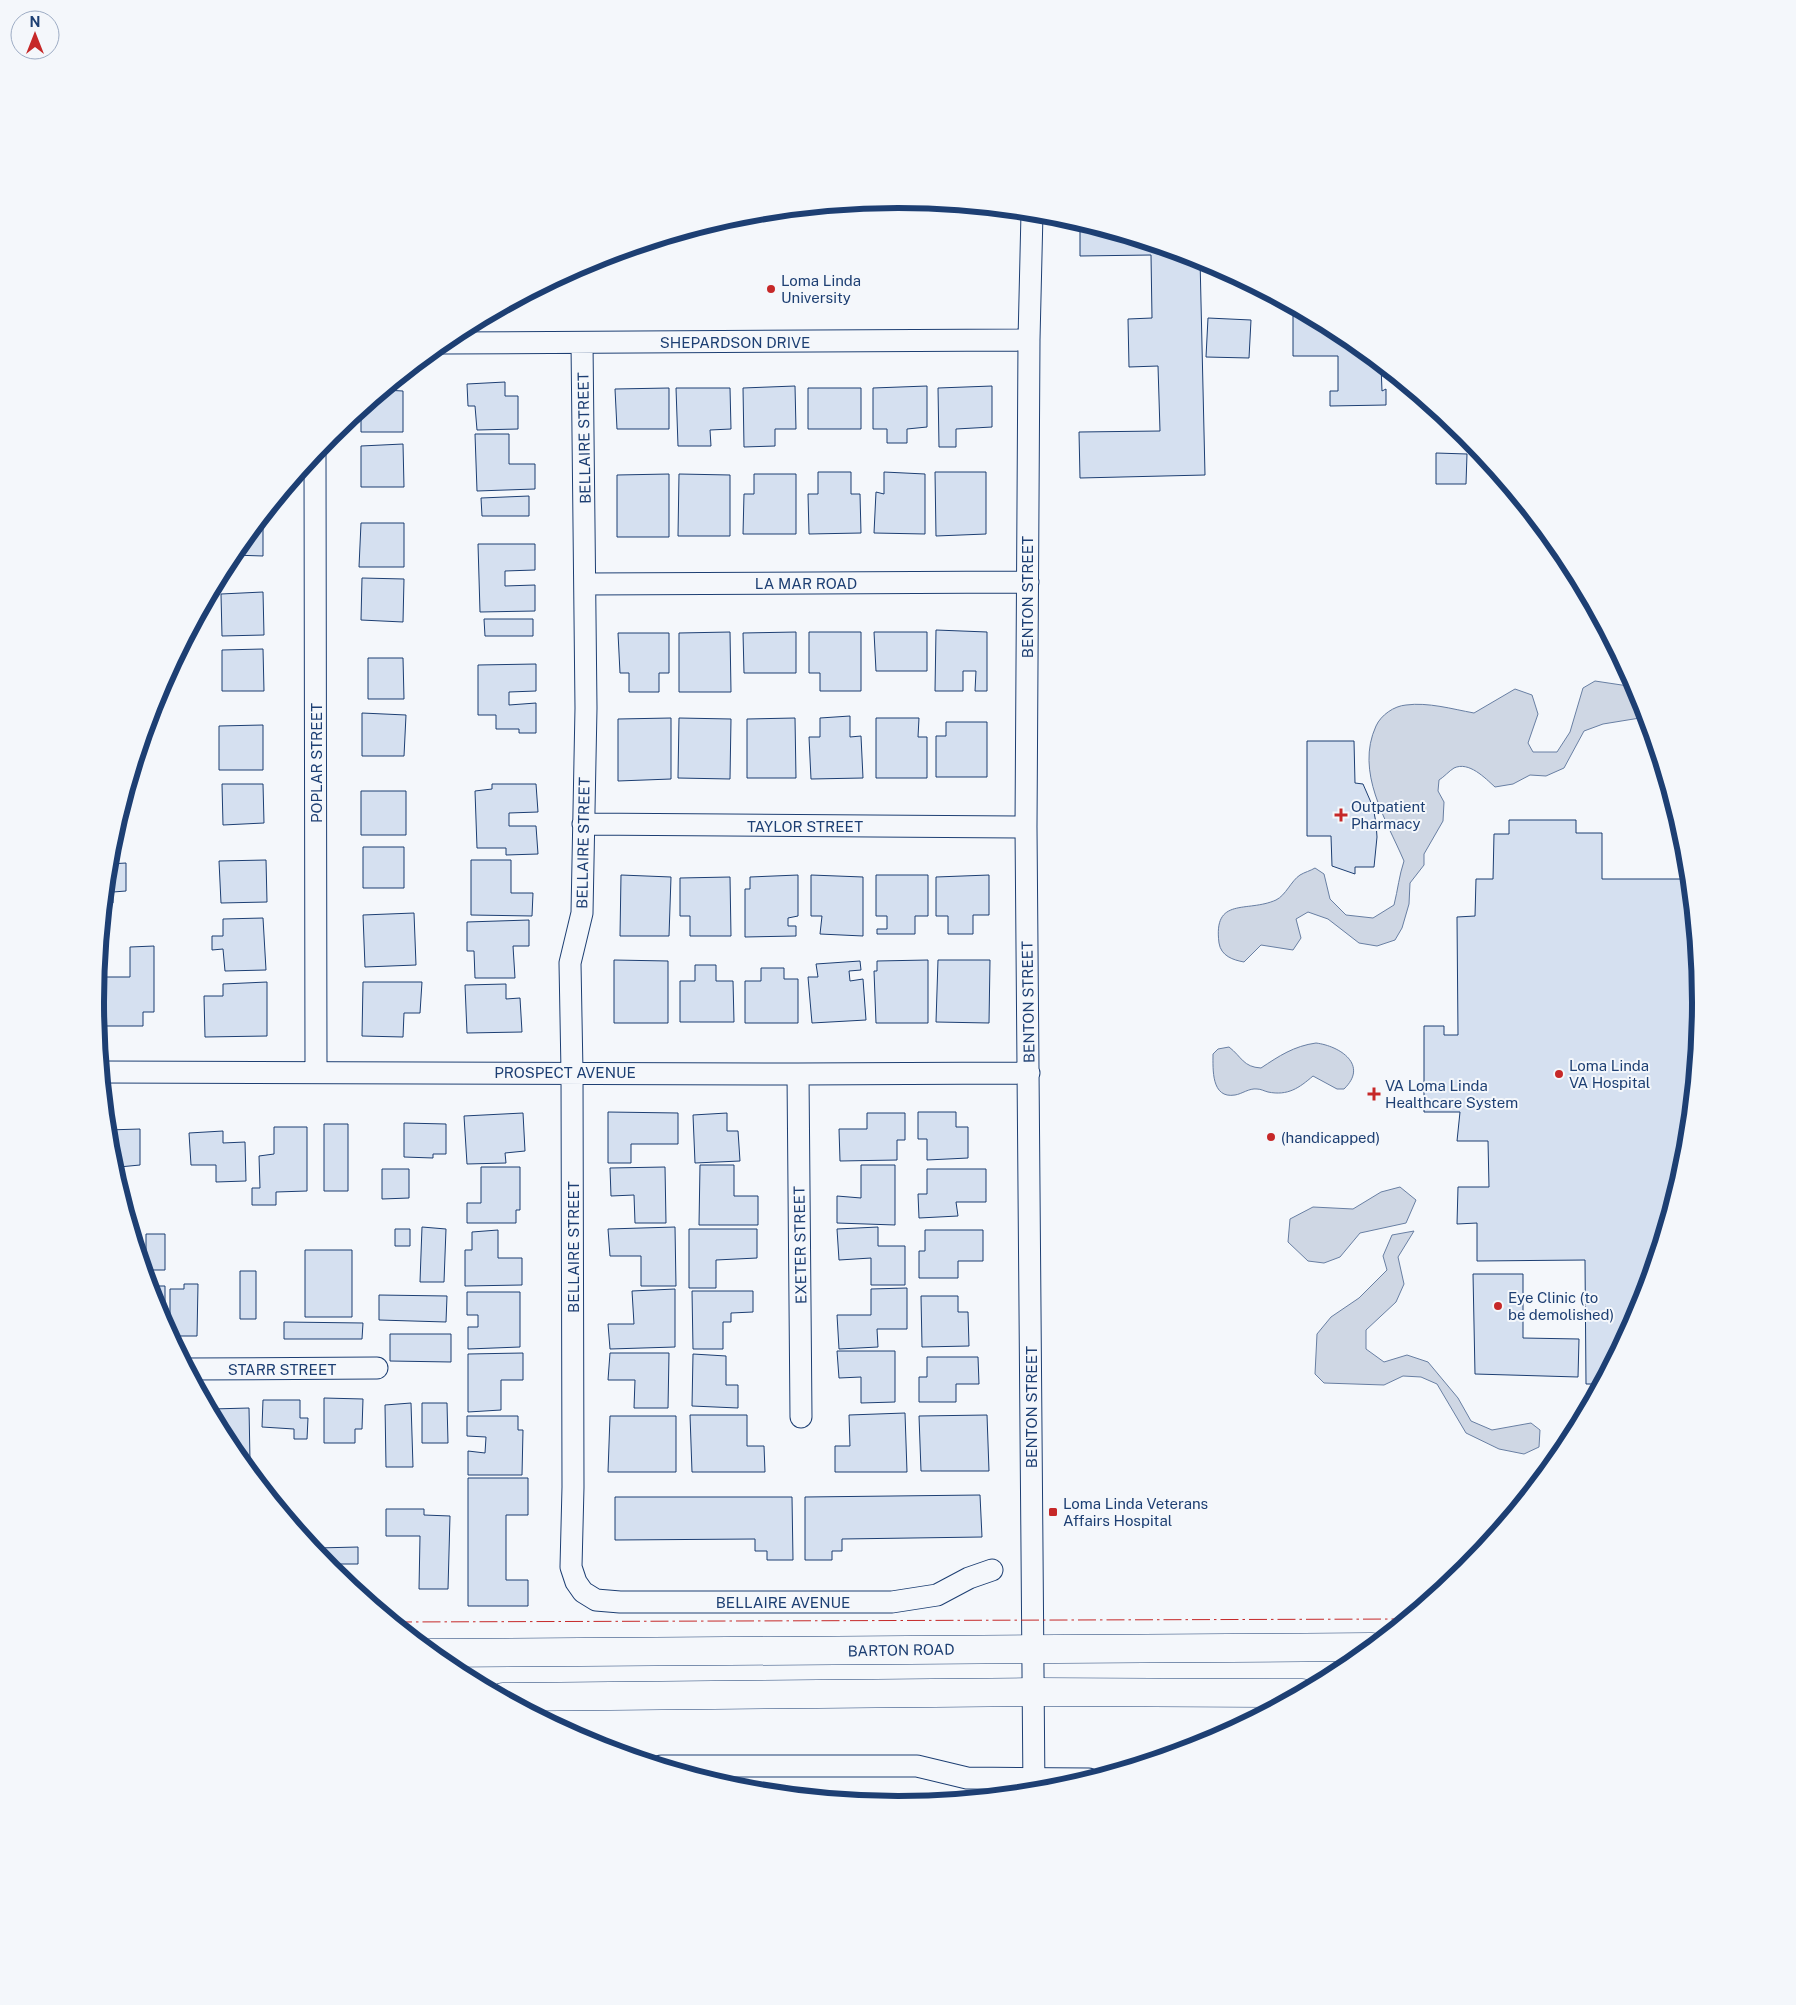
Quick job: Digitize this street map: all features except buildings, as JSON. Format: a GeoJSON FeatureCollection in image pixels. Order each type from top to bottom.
{"type":"FeatureCollection","features":[{"type":"Feature","properties":{"kind":"main road","name":"BARTON ROAD"},"geometry":{"type":"LineString","coordinates":[[441,1652],[1362,1647]]}},
{"type":"Feature","properties":{"kind":"main road"},"geometry":{"type":"LineString","coordinates":[[514,1697],[1033,1692],[1290,1693]]}},
{"type":"Feature","properties":{"kind":"street","name":"BENTON STREET"},"geometry":{"type":"LineString","coordinates":[[1032,220],[1029,340],[1026,827],[1034,1784]]}},
{"type":"Feature","properties":{"kind":"street","name":"SHEPARDSON DRIVE"},"geometry":{"type":"LineString","coordinates":[[456,343],[1029,340]]}},
{"type":"Feature","properties":{"kind":"street","name":"BELLAIRE STREET"},"geometry":{"type":"LineString","coordinates":[[576,1582],[571,1567],[572,1072],[570,963],[582,913],[586,708],[582,343]]}},
{"type":"Feature","properties":{"kind":"street","name":"POPLAR STREET"},"geometry":{"type":"LineString","coordinates":[[315,464],[316,1072]]}},
{"type":"Feature","properties":{"kind":"street","name":"LA MAR ROAD"},"geometry":{"type":"LineString","coordinates":[[585,584],[1028,582]]}},
{"type":"Feature","properties":{"kind":"street","name":"TAYLOR STREET"},"geometry":{"type":"LineString","coordinates":[[583,824],[1026,827]]}},
{"type":"Feature","properties":{"kind":"street","name":"PROSPECT AVENUE"},"geometry":{"type":"LineString","coordinates":[[107,1069],[316,1072],[1029,1073]]}},
{"type":"Feature","properties":{"kind":"street","name":"EXETER STREET"},"geometry":{"type":"LineString","coordinates":[[798,1074],[801,1417]]}},
{"type":"Feature","properties":{"kind":"street","name":"STARR STREET"},"geometry":{"type":"LineString","coordinates":[[194,1369],[377,1368]]}},
{"type":"Feature","properties":{"kind":"street","name":"BELLAIRE AVENUE"},"geometry":{"type":"LineString","coordinates":[[576,1582],[583,1592],[596,1600],[620,1602],[892,1602],[937,1595],[969,1578],[992,1570]]}},
{"type":"Feature","properties":{"kind":"street"},"geometry":{"type":"LineString","coordinates":[[679,1766],[917,1766],[967,1778],[1028,1785]]}},
{"type":"Feature","properties":{"kind":"shaded area"},"geometry":{"type":"Polygon","coordinates":[[[1595,681],[1626,686],[1639,718],[1603,724],[1584,731],[1564,768],[1546,776],[1530,775],[1513,784],[1495,787],[1476,771],[1460,766],[1454,768],[1439,780],[1438,791],[1444,802],[1443,821],[1424,854],[1424,865],[1410,883],[1409,904],[1402,928],[1395,940],[1377,946],[1359,943],[1328,919],[1308,912],[1296,919],[1301,938],[1293,950],[1261,945],[1244,962],[1232,959],[1222,951],[1219,943],[1219,928],[1221,918],[1227,912],[1276,900],[1283,895],[1297,878],[1315,868],[1324,874],[1330,899],[1346,915],[1373,918],[1394,905],[1404,861],[1375,795],[1369,761],[1370,743],[1376,726],[1388,712],[1401,706],[1423,704],[1474,713],[1515,689],[1532,695],[1538,714],[1528,743],[1533,752],[1557,752],[1570,732],[1583,688],[1595,681]]]}},
{"type":"Feature","properties":{"kind":"shaded area"},"geometry":{"type":"Polygon","coordinates":[[[1316,1043],[1334,1048],[1348,1058],[1354,1072],[1344,1089],[1337,1089],[1313,1076],[1293,1090],[1282,1093],[1254,1089],[1235,1095],[1227,1095],[1217,1088],[1213,1054],[1218,1049],[1229,1047],[1246,1064],[1261,1068],[1294,1049],[1316,1043]]]}},
{"type":"Feature","properties":{"kind":"shaded area"},"geometry":{"type":"Polygon","coordinates":[[[1400,1187],[1416,1200],[1406,1223],[1360,1233],[1340,1257],[1324,1263],[1308,1261],[1288,1242],[1290,1219],[1313,1207],[1353,1209],[1381,1192],[1400,1187]]]}},
{"type":"Feature","properties":{"kind":"shaded area"},"geometry":{"type":"Polygon","coordinates":[[[1414,1231],[1398,1257],[1404,1284],[1396,1302],[1366,1330],[1366,1349],[1384,1362],[1407,1355],[1428,1362],[1458,1398],[1471,1421],[1492,1430],[1531,1423],[1540,1430],[1539,1447],[1524,1454],[1499,1449],[1466,1433],[1437,1384],[1421,1377],[1403,1376],[1384,1385],[1324,1383],[1315,1374],[1317,1334],[1331,1317],[1359,1298],[1387,1270],[1383,1256],[1392,1235],[1414,1231]]]}},
{"type":"Feature","properties":{"kind":"power"},"geometry":{"type":"LineString","coordinates":[[401,1622],[1399,1619]]}},
{"type":"Feature","properties":{"kind":"place","name":"Loma Linda University"},"geometry":{"type":"Point","coordinates":[771,289]}},
{"type":"Feature","properties":{"kind":"place","name":"Outpatient Pharmacy"},"geometry":{"type":"Point","coordinates":[1341,815]}},
{"type":"Feature","properties":{"kind":"place","name":"Loma Linda VA Hospital"},"geometry":{"type":"Point","coordinates":[1559,1074]}},
{"type":"Feature","properties":{"kind":"place","name":"VA Loma Linda Healthcare System"},"geometry":{"type":"Point","coordinates":[1374,1094]}},
{"type":"Feature","properties":{"kind":"place","name":"(handicapped)"},"geometry":{"type":"Point","coordinates":[1271,1137]}},
{"type":"Feature","properties":{"kind":"place","name":"Eye Clinic (to be demolished)"},"geometry":{"type":"Point","coordinates":[1498,1306]}},
{"type":"Feature","properties":{"kind":"place","name":"Loma Linda Veterans Affairs Hospital"},"geometry":{"type":"Point","coordinates":[1053,1512]}}]}
